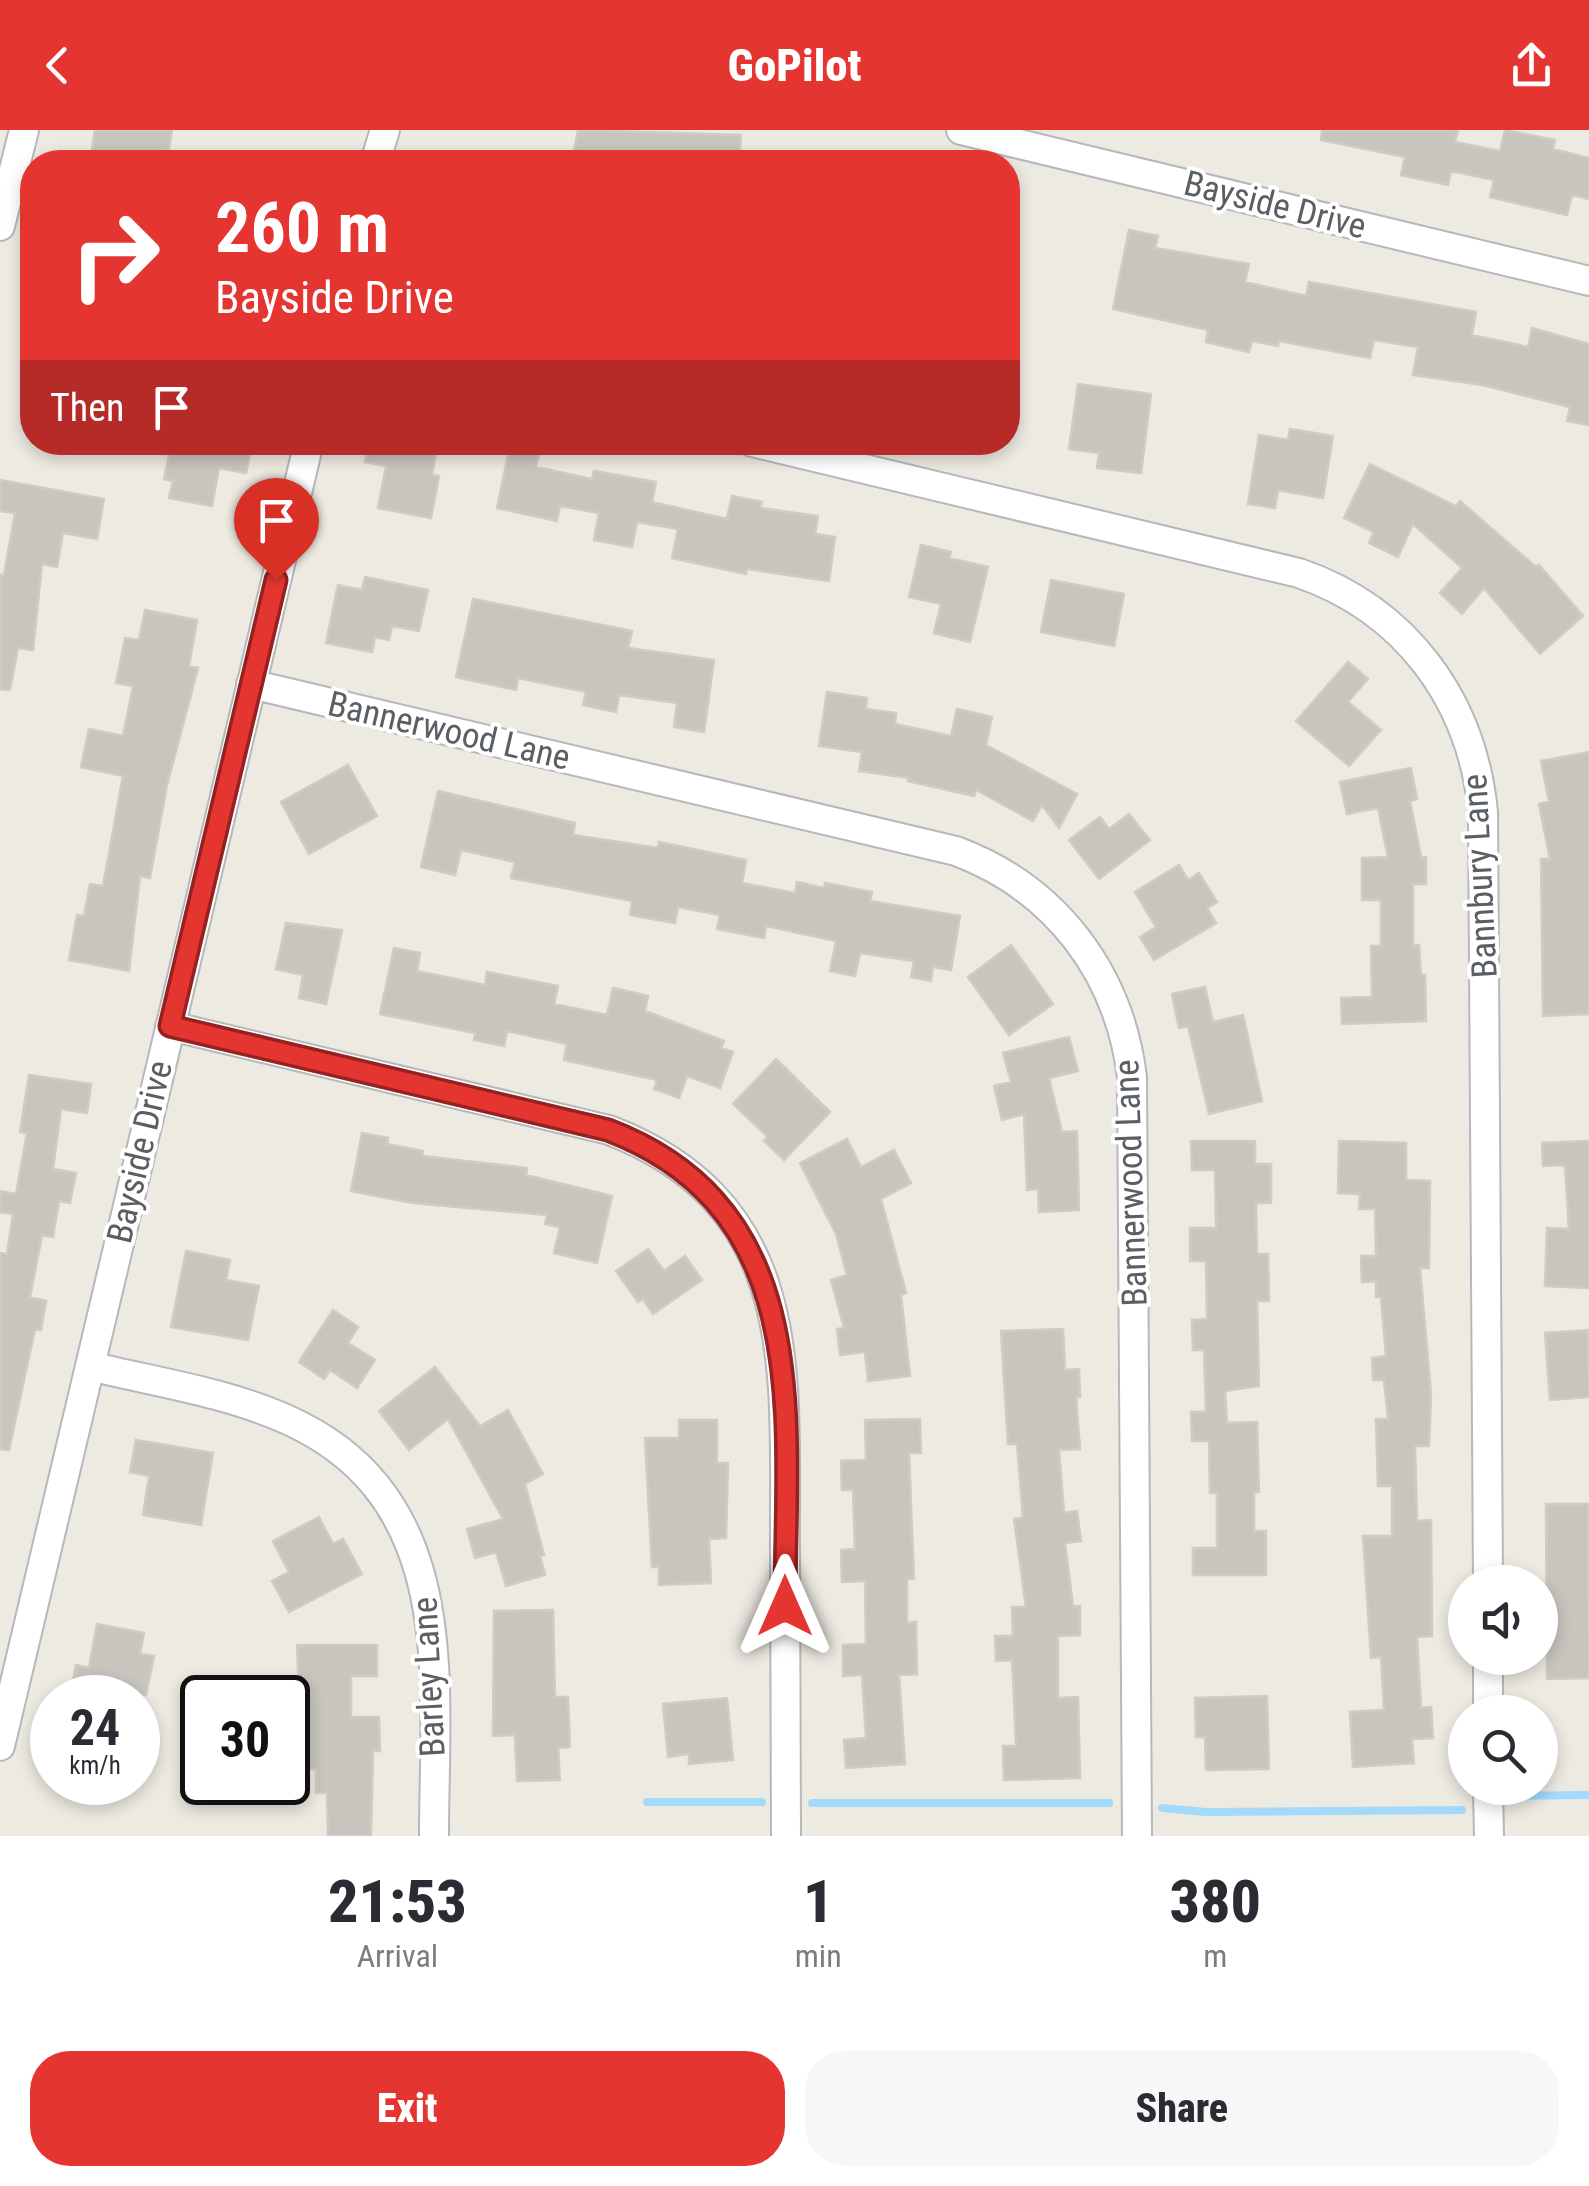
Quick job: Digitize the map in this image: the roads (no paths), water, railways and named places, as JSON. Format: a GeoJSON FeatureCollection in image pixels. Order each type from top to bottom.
{"type":"FeatureCollection","features":[{"type":"Feature","properties":{"kind":"street"},"geometry":{"type":"LineString","coordinates":[[0,226],[24,130]]}},
{"type":"Feature","properties":{"kind":"street","name":"Bayside Drive"},"geometry":{"type":"LineString","coordinates":[[961,130],[1589,281]]}},
{"type":"Feature","properties":{"kind":"street","name":"Bayside Drive"},"geometry":{"type":"LineString","coordinates":[[0,1746],[306,455]]}},
{"type":"Feature","properties":{"kind":"street","name":"Bannbury Lane"},"geometry":{"type":"LineString","coordinates":[[806,455],[1299,573],[1360,600],[1402,634],[1435,673],[1471,741],[1484,824],[1488,1565]]}},
{"type":"Feature","properties":{"kind":"street","name":"Bannerwood Lane"},"geometry":{"type":"LineString","coordinates":[[251,684],[956,851],[1013,878],[1048,906],[1078,940],[1102,974],[1118,1011],[1134,1099],[1137,1836]]}},
{"type":"Feature","properties":{"kind":"street"},"geometry":{"type":"LineString","coordinates":[[170,1026],[608,1130],[669,1158],[720,1207],[758,1264],[774,1310],[782,1356],[786,1836]]}},
{"type":"Feature","properties":{"kind":"street","name":"Barley Lane"},"geometry":{"type":"LineString","coordinates":[[90,1366],[233,1400],[289,1420],[336,1448],[386,1502],[414,1553],[432,1617],[434,1836]]}},
{"type":"Feature","properties":{"kind":"street"},"geometry":{"type":"LineString","coordinates":[[1488,1805],[1489,1836]]}},
{"type":"Feature","properties":{"kind":"waterway"},"geometry":{"type":"LineString","coordinates":[[1558,1795],[1589,1795]]}},
{"type":"Feature","properties":{"kind":"waterway"},"geometry":{"type":"LineString","coordinates":[[647,1802],[762,1802]]}},
{"type":"Feature","properties":{"kind":"waterway"},"geometry":{"type":"LineString","coordinates":[[812,1803],[1109,1803]]}},
{"type":"Feature","properties":{"kind":"waterway"},"geometry":{"type":"LineString","coordinates":[[1162,1808],[1206,1812],[1462,1810]]}}]}
